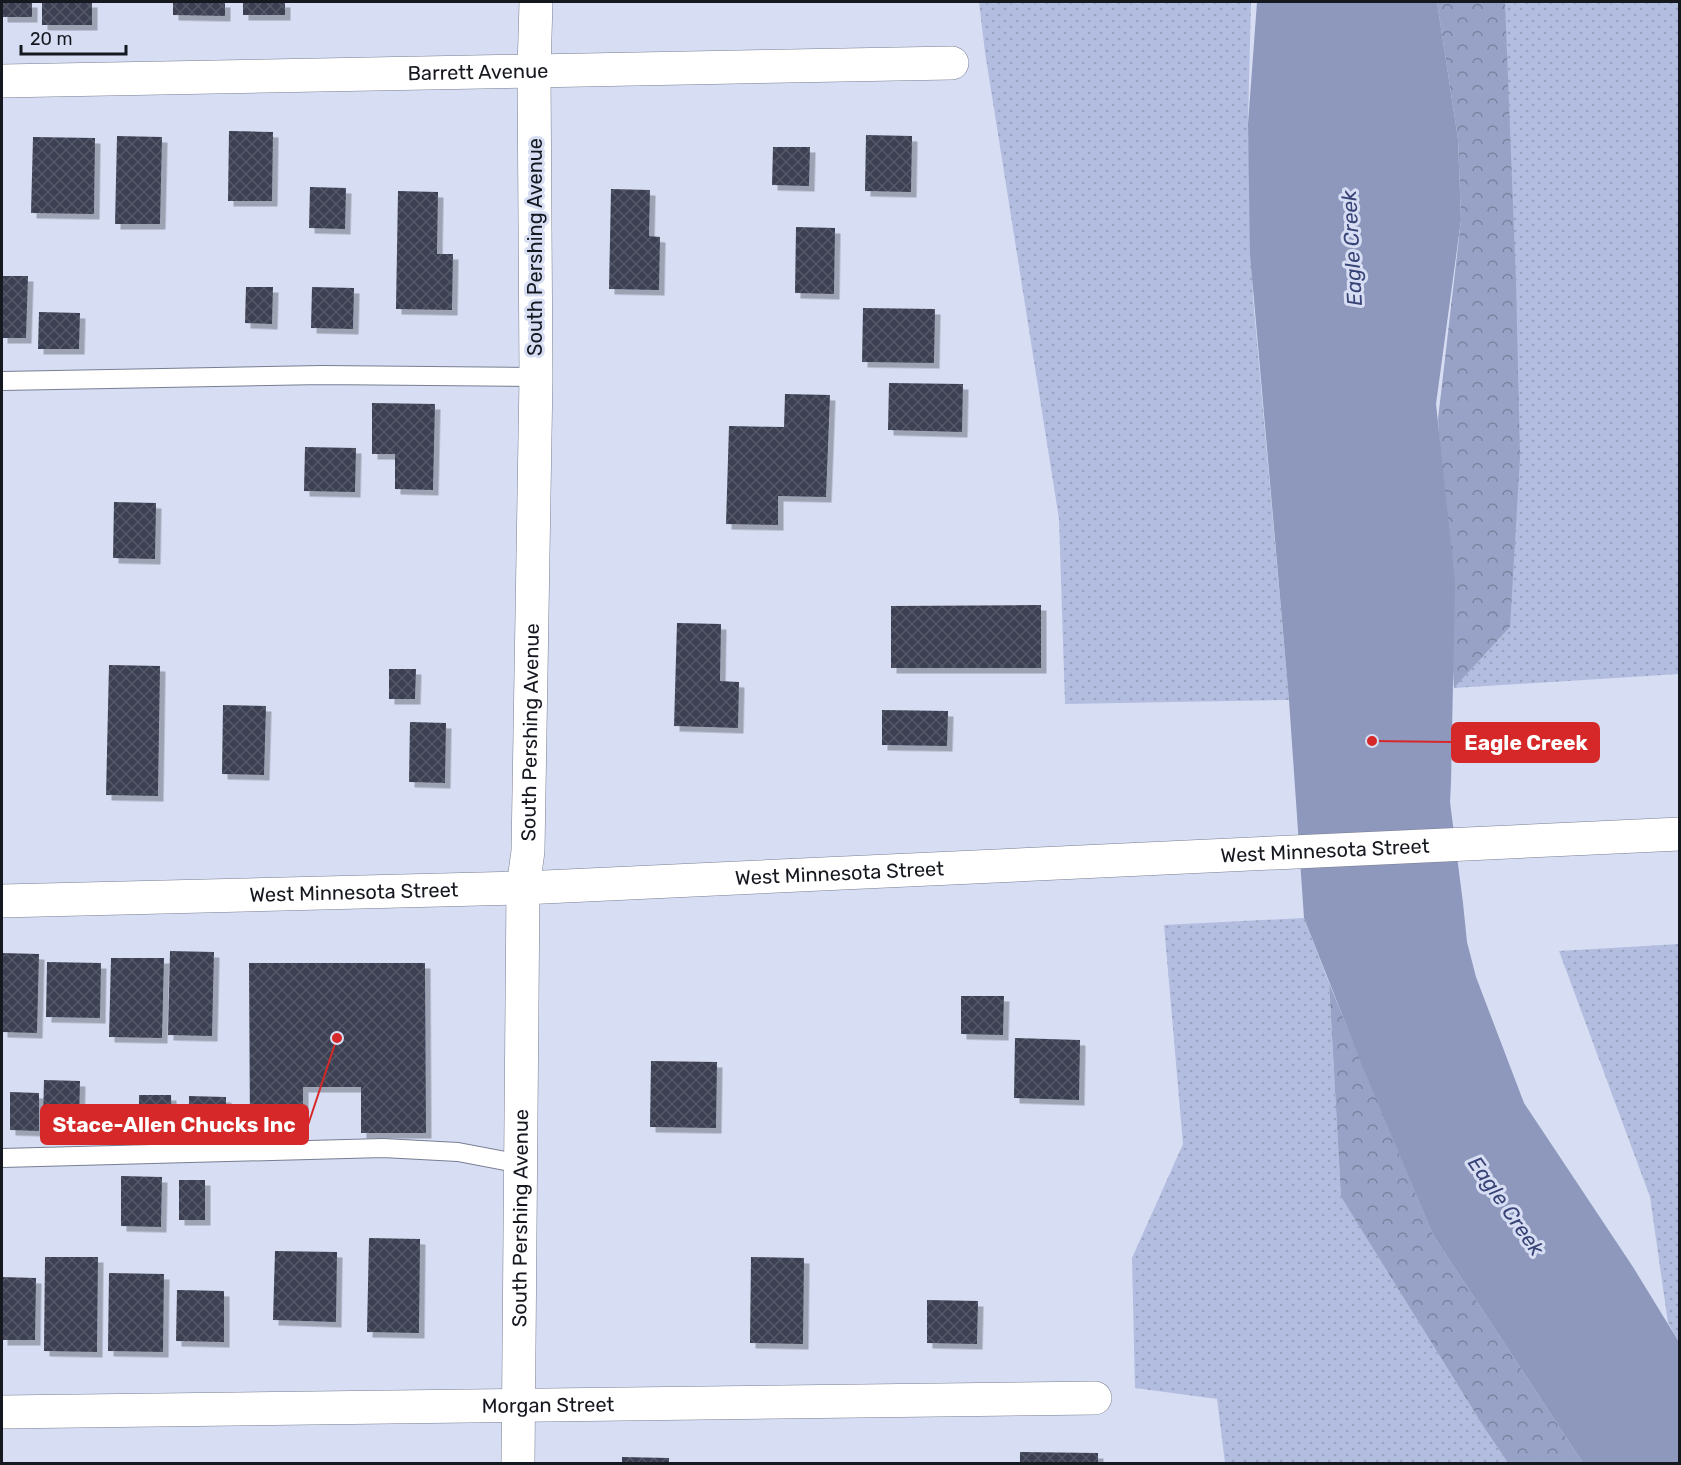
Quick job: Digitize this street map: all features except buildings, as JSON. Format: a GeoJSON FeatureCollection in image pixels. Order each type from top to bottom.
{"type":"FeatureCollection","features":[{"type":"Feature","properties":{"kind":"street","name":"South Pershing Avenue"},"geometry":{"type":"LineString","coordinates":[[518,1464],[523,888],[528,851],[536,377],[534,70],[536,2]]}},
{"type":"Feature","properties":{"kind":"street","name":"Barrett Avenue"},"geometry":{"type":"LineString","coordinates":[[2,81],[952,63]]}},
{"type":"Feature","properties":{"kind":"street","name":"West Minnesota Street"},"geometry":{"type":"LineString","coordinates":[[2,901],[523,888],[1680,834]]}},
{"type":"Feature","properties":{"kind":"street","name":"Morgan Street"},"geometry":{"type":"LineString","coordinates":[[2,1412],[1095,1398]]}},
{"type":"Feature","properties":{"kind":"lane"},"geometry":{"type":"LineString","coordinates":[[2,381],[322,375],[536,377]]}},
{"type":"Feature","properties":{"kind":"lane"},"geometry":{"type":"LineString","coordinates":[[2,1158],[383,1148],[458,1152],[521,1164]]}},
{"type":"Feature","properties":{"kind":"shaded area"},"geometry":{"type":"Polygon","coordinates":[[[979,2],[1251,2],[1248,124],[1253,297],[1289,700],[1065,704],[1059,519],[979,2]]]}},
{"type":"Feature","properties":{"kind":"shaded area"},"geometry":{"type":"Polygon","coordinates":[[[1505,2],[1679,2],[1679,674],[1454,688],[1510,627],[1505,2]]]}},
{"type":"Feature","properties":{"kind":"shaded area"},"geometry":{"type":"Polygon","coordinates":[[[1304,918],[1329,983],[1341,1197],[1508,1463],[1225,1463],[1217,1399],[1135,1388],[1132,1258],[1183,1144],[1164,925],[1304,918]]]}},
{"type":"Feature","properties":{"kind":"shaded area"},"geometry":{"type":"Polygon","coordinates":[[[1679,944],[1679,1342],[1668,1323],[1650,1197],[1559,951],[1679,944]]]}},
{"type":"Feature","properties":{"kind":"green space"},"geometry":{"type":"Polygon","coordinates":[[[1437,2],[1505,2],[1516,282],[1520,457],[1510,627],[1454,688],[1438,419],[1461,220],[1458,139],[1437,2]]]}},
{"type":"Feature","properties":{"kind":"green space"},"geometry":{"type":"Polygon","coordinates":[[[1329,983],[1433,1235],[1583,1463],[1508,1463],[1341,1197],[1329,983]]]}},
{"type":"Feature","properties":{"kind":"water","name":"Eagle Creek"},"geometry":{"type":"Polygon","coordinates":[[[1257,2],[1437,2],[1458,139],[1461,220],[1436,404],[1455,583],[1450,802],[1467,942],[1476,977],[1524,1103],[1633,1267],[1679,1342],[1679,1463],[1583,1463],[1433,1235],[1304,918],[1289,700],[1250,254],[1248,124],[1257,2]]]}},
{"type":"Feature","properties":{"kind":"place","name":"Eagle Creek"},"geometry":{"type":"Point","coordinates":[1372,741]}},
{"type":"Feature","properties":{"kind":"place","name":"Stace-Allen Chucks Inc"},"geometry":{"type":"Point","coordinates":[337,1038]}}]}
